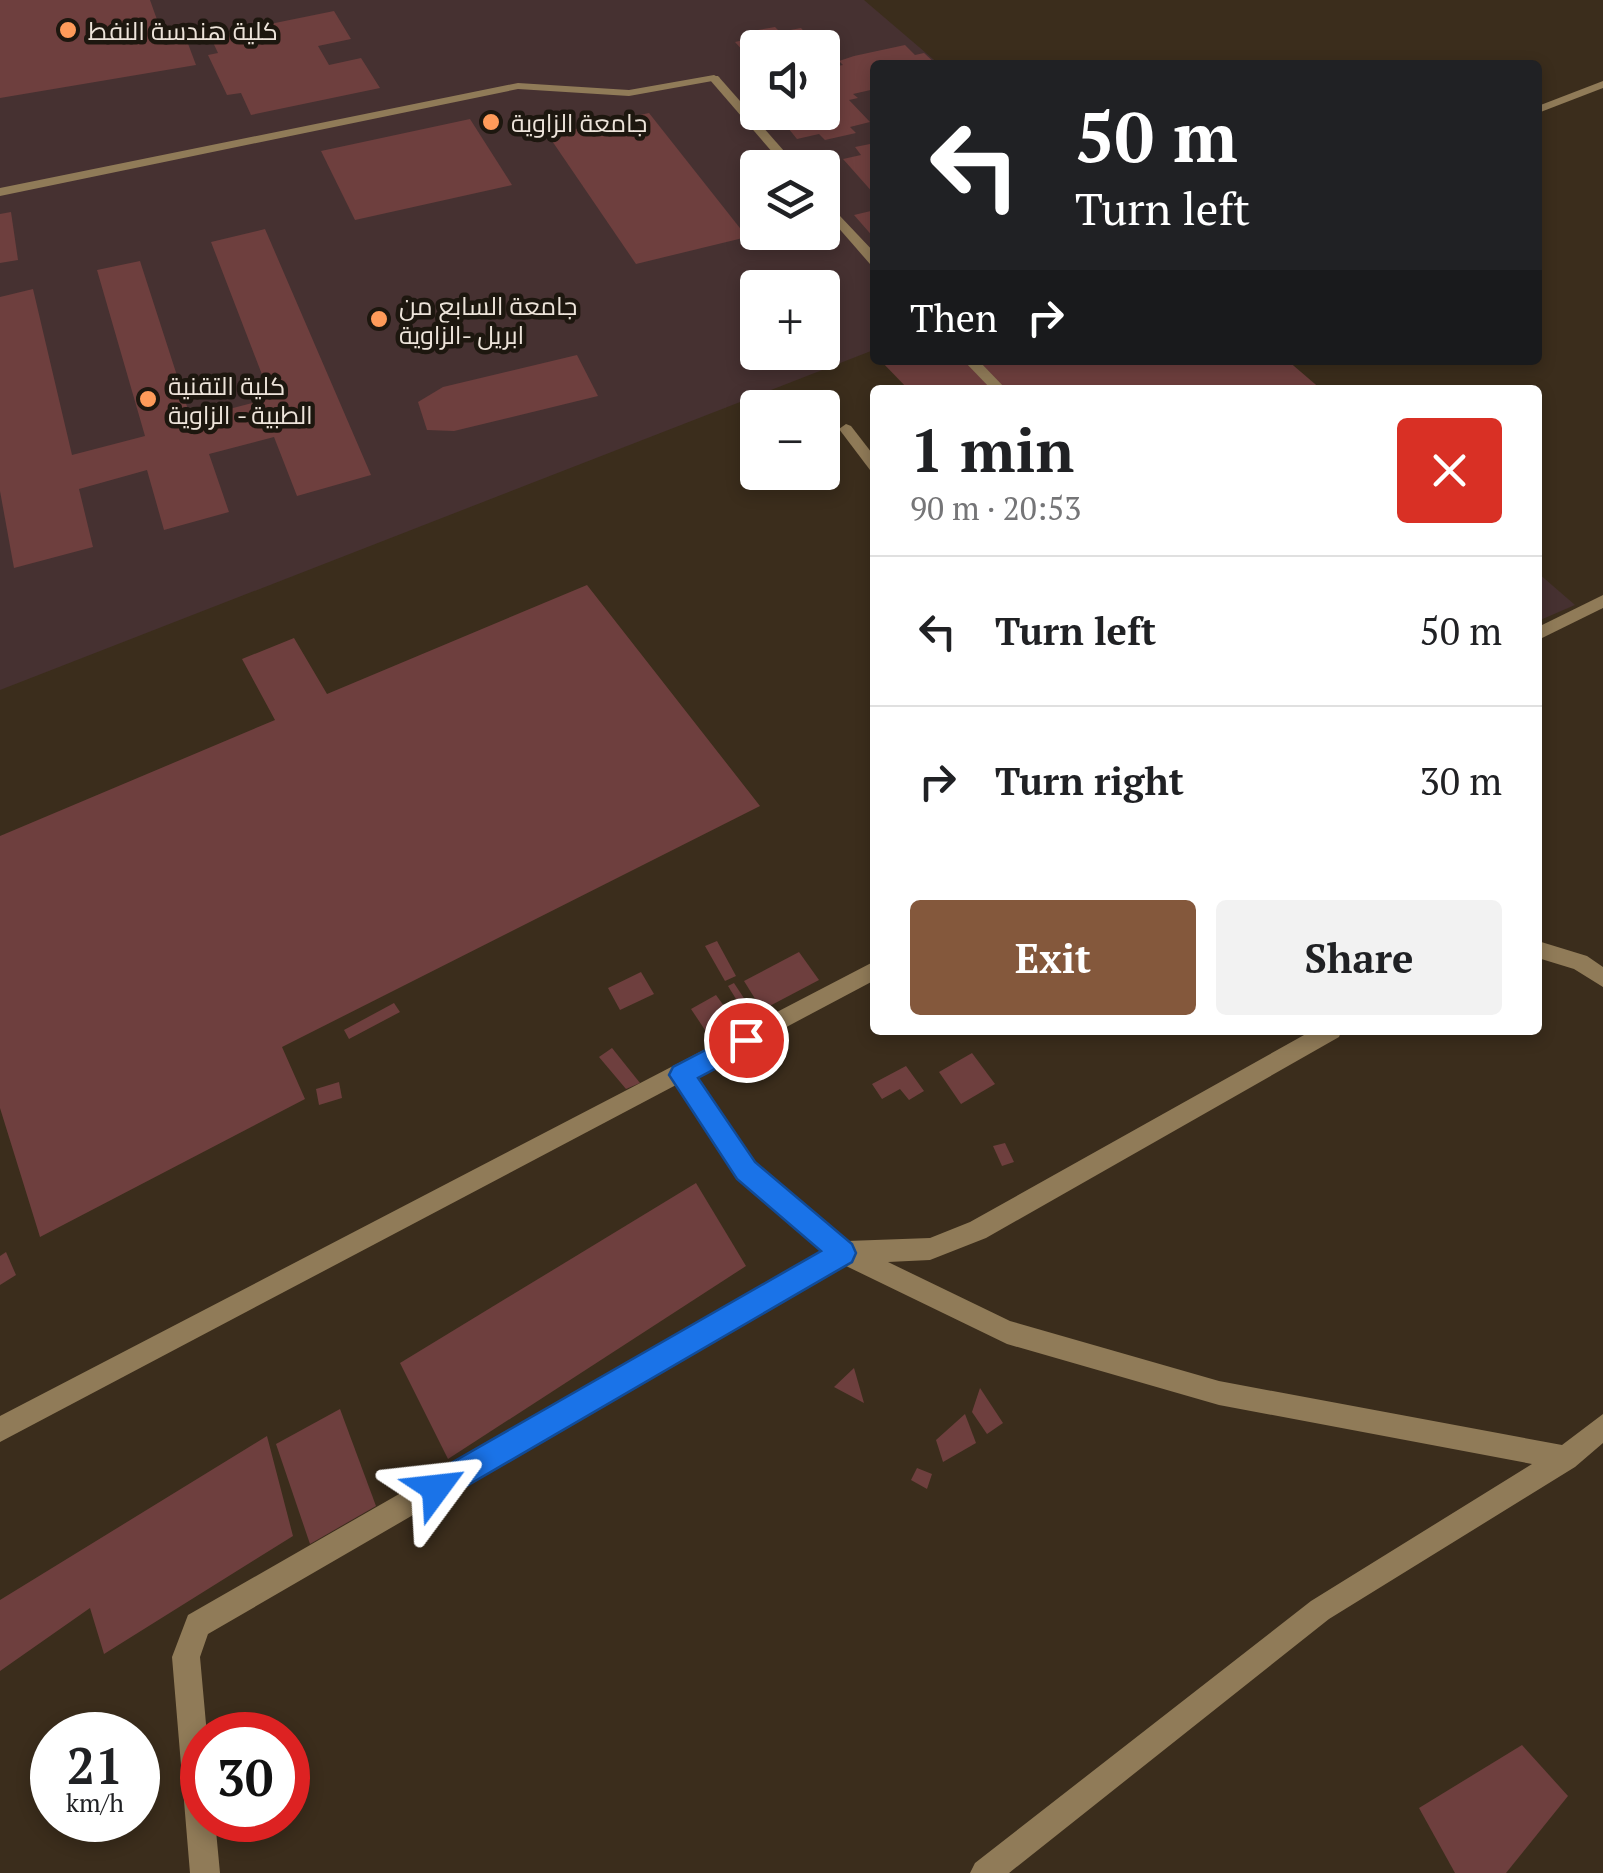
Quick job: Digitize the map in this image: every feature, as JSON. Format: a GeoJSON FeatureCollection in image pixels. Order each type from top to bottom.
{"type":"FeatureCollection","features":[{"type":"Feature","properties":{"kind":"street"},"geometry":{"type":"LineString","coordinates":[[0,192],[518,86],[628,93],[714,78],[777,150]]}},
{"type":"Feature","properties":{"kind":"street"},"geometry":{"type":"LineString","coordinates":[[1542,108],[1603,84]]}},
{"type":"Feature","properties":{"kind":"street"},"geometry":{"type":"LineString","coordinates":[[840,222],[870,255]]}},
{"type":"Feature","properties":{"kind":"street"},"geometry":{"type":"LineString","coordinates":[[975,365],[995,385]]}},
{"type":"Feature","properties":{"kind":"street"},"geometry":{"type":"LineString","coordinates":[[846,429],[870,460]]}},
{"type":"Feature","properties":{"kind":"street"},"geometry":{"type":"LineString","coordinates":[[1542,632],[1603,601]]}},
{"type":"Feature","properties":{"kind":"street"},"geometry":{"type":"LineString","coordinates":[[1542,951],[1580,962],[1603,978]]}},
{"type":"Feature","properties":{"kind":"street"},"geometry":{"type":"LineString","coordinates":[[0,1428],[870,973]]}},
{"type":"Feature","properties":{"kind":"street"},"geometry":{"type":"LineString","coordinates":[[206,1873],[186,1657],[198,1625],[843,1253],[930,1249],[978,1230],[1323,1035]]}},
{"type":"Feature","properties":{"kind":"street"},"geometry":{"type":"LineString","coordinates":[[681,1075],[746,1171],[843,1253],[1007,1332],[1202,1388],[1566,1458]]}},
{"type":"Feature","properties":{"kind":"street"},"geometry":{"type":"LineString","coordinates":[[984,1873],[1320,1610],[1566,1458],[1603,1426]]}},
{"type":"Feature","properties":{"kind":"shaded area","name":"جامعة السابع من ابريل -الزاوية"},"geometry":{"type":"Polygon","coordinates":[[[0,0],[864,0],[934,60],[870,60],[870,351],[840,363],[840,270],[740,270],[740,370],[822,370],[771,390],[740,390],[740,402],[0,690],[0,0]]]}},
{"type":"Feature","properties":{"kind":"shaded area"},"geometry":{"type":"Polygon","coordinates":[[[1542,576],[1575,605],[1542,619],[1542,576]]]}},
{"type":"Feature","properties":{"kind":"building"},"geometry":{"type":"Polygon","coordinates":[[[0,0],[150,0],[166,45],[187,41],[196,65],[0,98],[0,0]]]}},
{"type":"Feature","properties":{"kind":"building"},"geometry":{"type":"Polygon","coordinates":[[[334,11],[351,39],[318,46],[329,65],[361,58],[380,88],[251,115],[241,93],[227,95],[208,55],[218,53],[210,36],[334,11]]]}},
{"type":"Feature","properties":{"kind":"building"},"geometry":{"type":"Polygon","coordinates":[[[905,45],[915,55],[924,53],[932,60],[870,60],[870,90],[853,94],[858,98],[849,100],[870,122],[850,127],[856,133],[825,140],[819,134],[797,139],[790,130],[840,130],[843,65],[840,61],[905,45]]]}},
{"type":"Feature","properties":{"kind":"building"},"geometry":{"type":"Polygon","coordinates":[[[649,113],[740,228],[740,239],[636,264],[548,135],[649,113]]]}},
{"type":"Feature","properties":{"kind":"building"},"geometry":{"type":"Polygon","coordinates":[[[470,119],[512,185],[355,220],[321,151],[470,119]]]}},
{"type":"Feature","properties":{"kind":"building"},"geometry":{"type":"Polygon","coordinates":[[[870,144],[870,189],[843,159],[861,155],[855,147],[870,144]]]}},
{"type":"Feature","properties":{"kind":"building"},"geometry":{"type":"Polygon","coordinates":[[[870,211],[870,233],[854,215],[870,211]]]}},
{"type":"Feature","properties":{"kind":"building"},"geometry":{"type":"Polygon","coordinates":[[[11,212],[18,260],[0,263],[0,214],[11,212]]]}},
{"type":"Feature","properties":{"kind":"building"},"geometry":{"type":"Polygon","coordinates":[[[265,229],[371,475],[297,496],[274,437],[209,454],[229,512],[164,530],[147,470],[79,489],[93,547],[14,568],[0,491],[0,297],[33,289],[72,455],[145,436],[97,270],[140,261],[191,419],[271,398],[211,242],[265,229]]]}},
{"type":"Feature","properties":{"kind":"building"},"geometry":{"type":"Polygon","coordinates":[[[577,355],[598,396],[454,431],[427,430],[418,402],[443,387],[577,355]]]}},
{"type":"Feature","properties":{"kind":"building"},"geometry":{"type":"Polygon","coordinates":[[[885,365],[1293,365],[1316,385],[904,385],[885,365]]]}},
{"type":"Feature","properties":{"kind":"building"},"geometry":{"type":"Polygon","coordinates":[[[587,585],[760,806],[282,1047],[305,1099],[40,1237],[0,1108],[0,836],[275,720],[242,659],[294,638],[327,694],[587,585]]]}},
{"type":"Feature","properties":{"kind":"building"},"geometry":{"type":"Polygon","coordinates":[[[717,941],[736,976],[725,981],[705,946],[717,941]]]}},
{"type":"Feature","properties":{"kind":"building"},"geometry":{"type":"Polygon","coordinates":[[[799,952],[819,980],[762,1010],[744,981],[799,952]]]}},
{"type":"Feature","properties":{"kind":"building"},"geometry":{"type":"Polygon","coordinates":[[[641,972],[654,994],[620,1010],[608,988],[641,972]]]}},
{"type":"Feature","properties":{"kind":"building"},"geometry":{"type":"Polygon","coordinates":[[[734,983],[751,1009],[744,1012],[728,986],[734,983]]]}},
{"type":"Feature","properties":{"kind":"building"},"geometry":{"type":"Polygon","coordinates":[[[716,995],[735,1021],[709,1036],[691,1009],[716,995]]]}},
{"type":"Feature","properties":{"kind":"building"},"geometry":{"type":"Polygon","coordinates":[[[394,1003],[400,1012],[349,1039],[344,1030],[394,1003]]]}},
{"type":"Feature","properties":{"kind":"building"},"geometry":{"type":"Polygon","coordinates":[[[612,1048],[640,1083],[626,1089],[599,1057],[612,1048]]]}},
{"type":"Feature","properties":{"kind":"building"},"geometry":{"type":"Polygon","coordinates":[[[972,1053],[995,1084],[961,1104],[939,1072],[972,1053]]]}},
{"type":"Feature","properties":{"kind":"building"},"geometry":{"type":"Polygon","coordinates":[[[906,1066],[924,1091],[909,1100],[900,1089],[882,1099],[872,1084],[906,1066]]]}},
{"type":"Feature","properties":{"kind":"building"},"geometry":{"type":"Polygon","coordinates":[[[339,1082],[342,1098],[319,1105],[316,1089],[339,1082]]]}},
{"type":"Feature","properties":{"kind":"building"},"geometry":{"type":"Polygon","coordinates":[[[1005,1143],[1014,1162],[1002,1166],[993,1146],[1005,1143]]]}},
{"type":"Feature","properties":{"kind":"building"},"geometry":{"type":"Polygon","coordinates":[[[696,1183],[746,1266],[448,1459],[400,1363],[696,1183]]]}},
{"type":"Feature","properties":{"kind":"building"},"geometry":{"type":"Polygon","coordinates":[[[6,1252],[16,1275],[0,1285],[0,1256],[6,1252]]]}},
{"type":"Feature","properties":{"kind":"building"},"geometry":{"type":"Polygon","coordinates":[[[854,1368],[864,1403],[834,1387],[854,1368]]]}},
{"type":"Feature","properties":{"kind":"building"},"geometry":{"type":"Polygon","coordinates":[[[980,1388],[1003,1423],[987,1434],[972,1412],[980,1388]]]}},
{"type":"Feature","properties":{"kind":"building"},"geometry":{"type":"Polygon","coordinates":[[[340,1409],[376,1506],[310,1544],[276,1444],[340,1409]]]}},
{"type":"Feature","properties":{"kind":"building"},"geometry":{"type":"Polygon","coordinates":[[[965,1414],[976,1443],[943,1462],[936,1440],[965,1414]]]}},
{"type":"Feature","properties":{"kind":"building"},"geometry":{"type":"Polygon","coordinates":[[[267,1436],[293,1536],[104,1654],[90,1608],[0,1671],[0,1600],[267,1436]]]}},
{"type":"Feature","properties":{"kind":"building"},"geometry":{"type":"Polygon","coordinates":[[[917,1468],[932,1474],[927,1489],[911,1480],[917,1468]]]}},
{"type":"Feature","properties":{"kind":"building"},"geometry":{"type":"Polygon","coordinates":[[[1522,1745],[1568,1796],[1506,1873],[1455,1873],[1419,1808],[1522,1745]]]}},
{"type":"Feature","properties":{"kind":"place","name":"كلية هندسة النفط"},"geometry":{"type":"Point","coordinates":[68,30]}},
{"type":"Feature","properties":{"kind":"place","name":"جامعة الزاوية"},"geometry":{"type":"Point","coordinates":[491,122]}},
{"type":"Feature","properties":{"kind":"place","name":"جامعة السابع من ابريل -الزاوية"},"geometry":{"type":"Point","coordinates":[379,319]}},
{"type":"Feature","properties":{"kind":"place","name":"كلية التقنية الطبية - الزاوية"},"geometry":{"type":"Point","coordinates":[148,399]}},
{"type":"Feature","properties":{"kind":"route"},"geometry":{"type":"LineString","coordinates":[[436,1488],[843,1253],[746,1171],[681,1075],[746,1040]]}}]}
